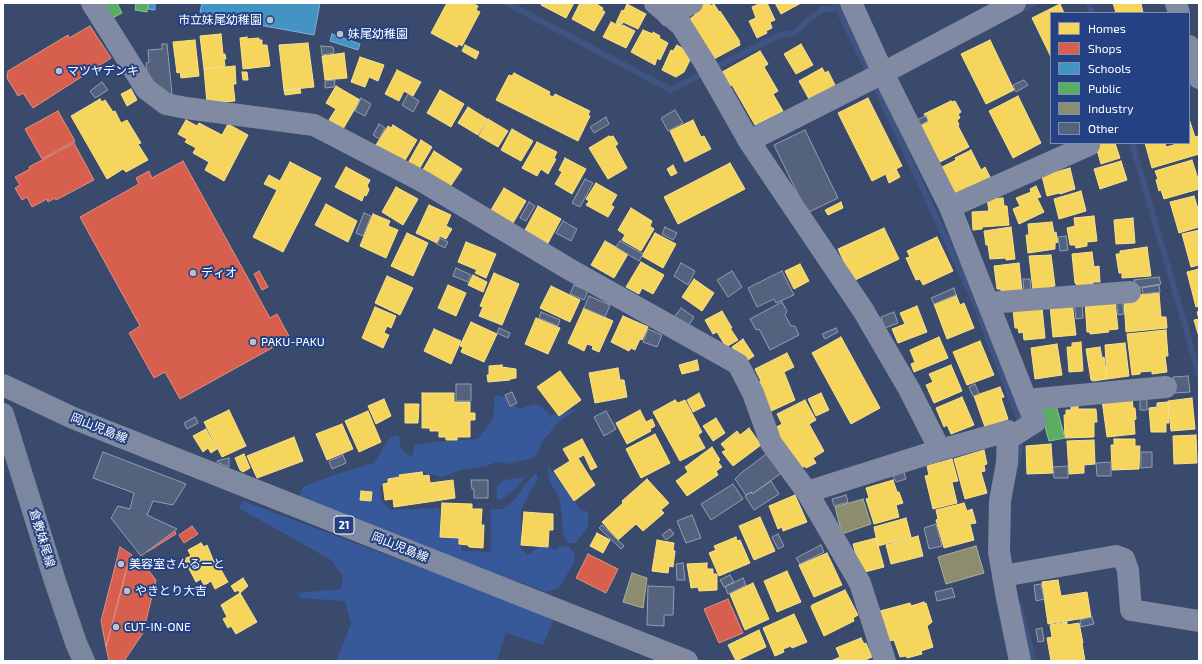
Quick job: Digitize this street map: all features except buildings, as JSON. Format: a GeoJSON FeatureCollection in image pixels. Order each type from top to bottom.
{"type":"FeatureCollection","features":[{"type":"Feature","properties":{"kind":"main road","name":"岡山児島線"},"geometry":{"type":"LineString","coordinates":[[3,385],[73,418],[686,661]]}},
{"type":"Feature","properties":{"kind":"main road","name":"倉敷妹尾線"},"geometry":{"type":"LineString","coordinates":[[3,414],[54,578],[76,643],[84,661]]}},
{"type":"Feature","properties":{"kind":"street"},"geometry":{"type":"LineString","coordinates":[[92,3],[146,89],[166,104],[314,125],[422,181],[575,273],[738,364],[753,393],[771,443],[807,492],[860,583],[885,661]]}},
{"type":"Feature","properties":{"kind":"street"},"geometry":{"type":"LineString","coordinates":[[662,9],[692,3]]}},
{"type":"Feature","properties":{"kind":"street"},"geometry":{"type":"LineString","coordinates":[[851,3],[876,77],[950,207],[1035,422],[1016,434],[1007,463],[1000,501],[999,552],[1010,575],[1020,661]]}},
{"type":"Feature","properties":{"kind":"street"},"geometry":{"type":"LineString","coordinates":[[749,141],[876,77],[1015,3]]}},
{"type":"Feature","properties":{"kind":"street"},"geometry":{"type":"LineString","coordinates":[[662,9],[681,25],[709,70],[749,141],[863,310],[909,390],[940,450]]}},
{"type":"Feature","properties":{"kind":"street"},"geometry":{"type":"LineString","coordinates":[[1190,49],[1199,78]]}},
{"type":"Feature","properties":{"kind":"street"},"geometry":{"type":"LineString","coordinates":[[950,207],[1089,145]]}},
{"type":"Feature","properties":{"kind":"street"},"geometry":{"type":"LineString","coordinates":[[988,303],[1130,292]]}},
{"type":"Feature","properties":{"kind":"street"},"geometry":{"type":"LineString","coordinates":[[1026,400],[1166,387]]}},
{"type":"Feature","properties":{"kind":"street"},"geometry":{"type":"LineString","coordinates":[[807,492],[940,450],[1008,431],[1016,434]]}},
{"type":"Feature","properties":{"kind":"street"},"geometry":{"type":"LineString","coordinates":[[1010,575],[1116,556],[1124,559],[1128,570],[1131,610],[1199,621]]}},
{"type":"Feature","properties":{"kind":"shaded area"},"geometry":{"type":"Polygon","coordinates":[[[495,395],[509,398],[518,409],[537,404],[550,415],[562,414],[578,408],[557,423],[543,441],[534,458],[507,464],[497,462],[486,466],[458,471],[442,477],[422,472],[387,479],[380,487],[381,501],[390,510],[439,508],[442,537],[459,538],[462,551],[491,552],[491,509],[503,509],[516,498],[536,473],[538,478],[521,509],[521,549],[528,555],[540,546],[548,545],[555,551],[560,547],[568,546],[574,553],[575,561],[559,588],[546,592],[298,498],[303,487],[334,475],[374,463],[390,437],[399,436],[401,449],[412,458],[415,445],[433,442],[478,439],[493,419],[495,395]]]}},
{"type":"Feature","properties":{"kind":"shaded area"},"geometry":{"type":"Polygon","coordinates":[[[548,466],[580,509],[588,512],[588,526],[576,543],[568,543],[563,535],[559,497],[549,480],[548,466]]]}},
{"type":"Feature","properties":{"kind":"shaded area"},"geometry":{"type":"Polygon","coordinates":[[[524,477],[521,483],[499,501],[497,497],[497,486],[505,480],[524,477]]]}},
{"type":"Feature","properties":{"kind":"shaded area"},"geometry":{"type":"Polygon","coordinates":[[[243,501],[554,618],[543,645],[506,633],[497,661],[336,661],[351,624],[345,601],[301,598],[297,593],[341,589],[343,577],[331,560],[239,508],[243,501]]]}},
{"type":"Feature","properties":{"kind":"waterway"},"geometry":{"type":"LineString","coordinates":[[507,3],[671,90],[777,36],[794,33],[823,9],[836,8]]}},
{"type":"Feature","properties":{"kind":"waterway"},"geometry":{"type":"LineString","coordinates":[[835,3],[875,85],[973,298],[1019,419],[1019,427]]}},
{"type":"Feature","properties":{"kind":"waterway"},"geometry":{"type":"LineString","coordinates":[[1019,11],[1034,3]]}},
{"type":"Feature","properties":{"kind":"waterway"},"geometry":{"type":"LineString","coordinates":[[1089,3],[1092,12]]}},
{"type":"Feature","properties":{"kind":"waterway"},"geometry":{"type":"LineString","coordinates":[[1132,144],[1199,376]]}},
{"type":"Feature","properties":{"kind":"waterway"},"geometry":{"type":"LineString","coordinates":[[1017,463],[1020,437]]}},
{"type":"Feature","properties":{"kind":"waterway"},"geometry":{"type":"LineString","coordinates":[[1019,605],[1034,661]]}},
{"type":"Feature","properties":{"kind":"place","name":"市立妹尾幼稚園"},"geometry":{"type":"Point","coordinates":[270,20]}},
{"type":"Feature","properties":{"kind":"place","name":"妹尾幼稚園"},"geometry":{"type":"Point","coordinates":[340,34]}},
{"type":"Feature","properties":{"kind":"place","name":"マツヤデンキ"},"geometry":{"type":"Point","coordinates":[59,71]}},
{"type":"Feature","properties":{"kind":"place","name":"ディオ"},"geometry":{"type":"Point","coordinates":[193,273]}},
{"type":"Feature","properties":{"kind":"place","name":"PAKU-PAKU"},"geometry":{"type":"Point","coordinates":[253,342]}},
{"type":"Feature","properties":{"kind":"place","name":"美容室さんるーと"},"geometry":{"type":"Point","coordinates":[121,564]}},
{"type":"Feature","properties":{"kind":"place","name":"やきとり大吉"},"geometry":{"type":"Point","coordinates":[127,591]}},
{"type":"Feature","properties":{"kind":"place","name":"CUT-IN-ONE"},"geometry":{"type":"Point","coordinates":[116,627]}}]}
